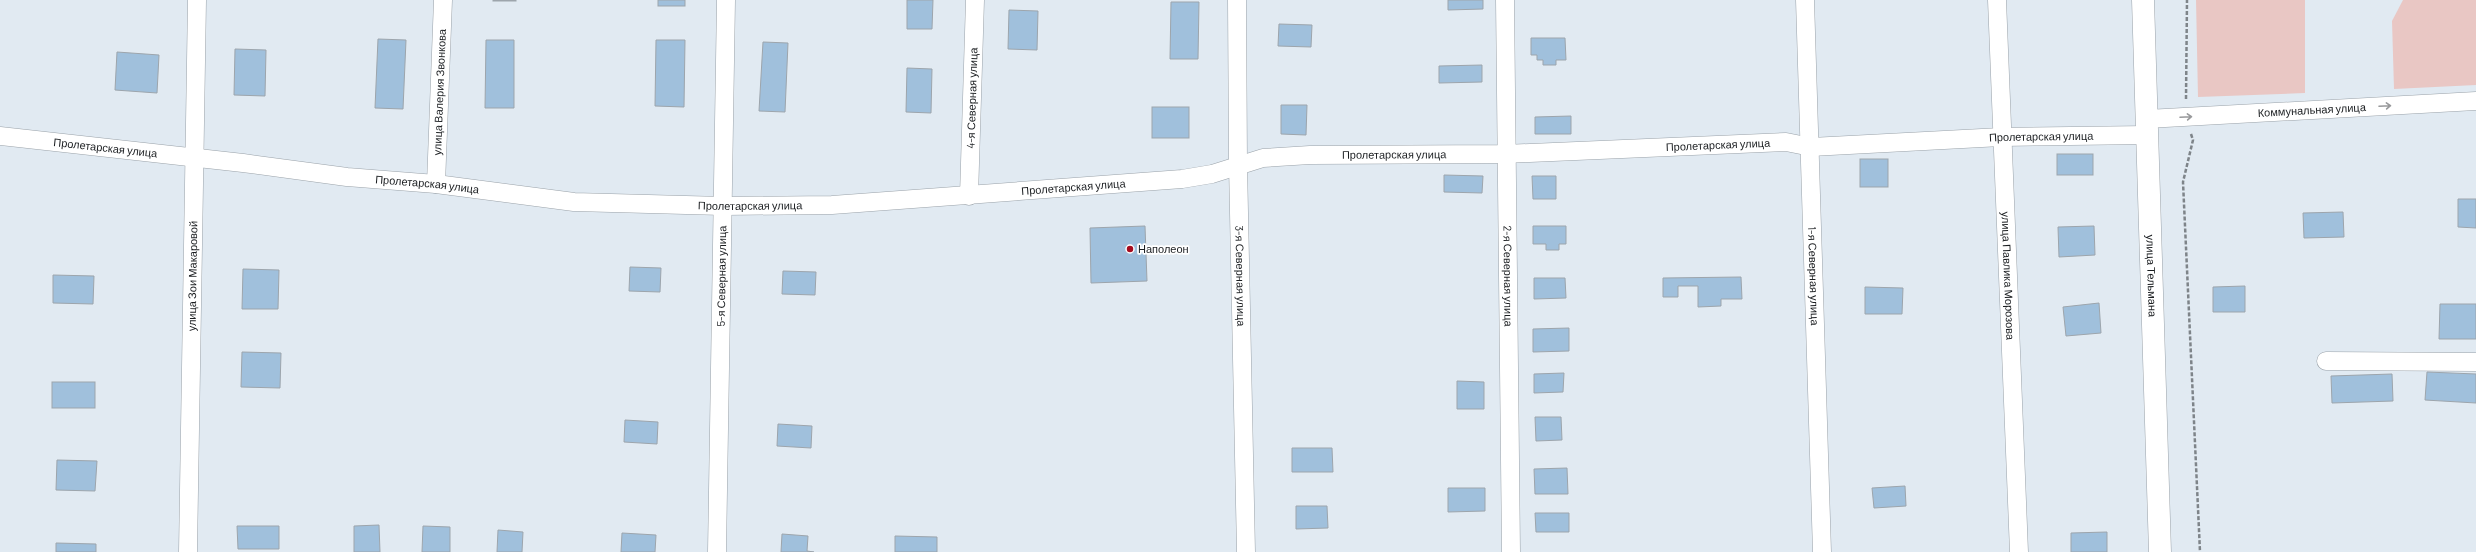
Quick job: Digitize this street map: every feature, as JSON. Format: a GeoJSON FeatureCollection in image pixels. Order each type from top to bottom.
{"type":"FeatureCollection","features":[{"type":"Feature","properties":{"kind":"street","name":"улица Зои Макаровой"},"geometry":{"type":"LineString","coordinates":[[188,552],[193,157],[197,0]]}},
{"type":"Feature","properties":{"kind":"street","name":"улица Валерия Звонкова"},"geometry":{"type":"LineString","coordinates":[[436,184],[444,0]]}},
{"type":"Feature","properties":{"kind":"street","name":"5-я Северная улица"},"geometry":{"type":"LineString","coordinates":[[717,552],[726,0]]}},
{"type":"Feature","properties":{"kind":"street","name":"4-я Северная улица"},"geometry":{"type":"LineString","coordinates":[[970,196],[975,0]]}},
{"type":"Feature","properties":{"kind":"street","name":"3-я Северная улица"},"geometry":{"type":"LineString","coordinates":[[1237,0],[1238,164],[1246,552]]}},
{"type":"Feature","properties":{"kind":"street","name":"2-я Северная улица"},"geometry":{"type":"LineString","coordinates":[[1505,0],[1505,154],[1511,552]]}},
{"type":"Feature","properties":{"kind":"street","name":"1-я Северная улица"},"geometry":{"type":"LineString","coordinates":[[1805,0],[1811,148],[1822,552]]}},
{"type":"Feature","properties":{"kind":"street","name":"улица Павлика Морозова"},"geometry":{"type":"LineString","coordinates":[[1997,0],[2001,137],[2019,552]]}},
{"type":"Feature","properties":{"kind":"street","name":"улица Тельмана"},"geometry":{"type":"LineString","coordinates":[[2144,0],[2160,552]]}},
{"type":"Feature","properties":{"kind":"street","name":"Коммунальная улица"},"geometry":{"type":"LineString","coordinates":[[2147,127],[2186,117],[2476,102]]}},
{"type":"Feature","properties":{"kind":"street","name":"Пролетарская улица"},"geometry":{"type":"LineString","coordinates":[[0,136],[193,157],[347,177],[436,184],[574,202],[723,206],[832,205],[970,196],[1182,179],[1212,174],[1238,164],[1263,158],[1310,155],[1505,154],[1786,142],[1811,148],[2147,127]]}},
{"type":"Feature","properties":{"kind":"street"},"geometry":{"type":"LineString","coordinates":[[2326,361],[2476,362]]}},
{"type":"Feature","properties":{"kind":"path"},"geometry":{"type":"LineString","coordinates":[[2187,0],[2186,117],[2193,140],[2183,182],[2200,552]]}},
{"type":"Feature","properties":{"kind":"shaded area"},"geometry":{"type":"Polygon","coordinates":[[[2196,0],[2305,0],[2305,93],[2198,97],[2196,0]]]}},
{"type":"Feature","properties":{"kind":"shaded area"},"geometry":{"type":"Polygon","coordinates":[[[2403,0],[2476,0],[2476,85],[2394,89],[2392,21],[2403,0]]]}},
{"type":"Feature","properties":{"kind":"building"},"geometry":{"type":"Polygon","coordinates":[[[516,0],[516,1],[493,1],[516,0]]]}},
{"type":"Feature","properties":{"kind":"building"},"geometry":{"type":"Polygon","coordinates":[[[658,0],[685,0],[685,6],[658,6],[658,0]]]}},
{"type":"Feature","properties":{"kind":"building"},"geometry":{"type":"Polygon","coordinates":[[[907,0],[933,0],[932,29],[907,29],[907,0]]]}},
{"type":"Feature","properties":{"kind":"building"},"geometry":{"type":"Polygon","coordinates":[[[1448,0],[1483,0],[1483,9],[1448,10],[1448,0]]]}},
{"type":"Feature","properties":{"kind":"building"},"geometry":{"type":"Polygon","coordinates":[[[1171,2],[1199,2],[1198,59],[1170,59],[1171,2]]]}},
{"type":"Feature","properties":{"kind":"building"},"geometry":{"type":"Polygon","coordinates":[[[1009,10],[1038,11],[1037,50],[1008,49],[1009,10]]]}},
{"type":"Feature","properties":{"kind":"building"},"geometry":{"type":"Polygon","coordinates":[[[1279,24],[1312,25],[1311,47],[1278,46],[1279,24]]]}},
{"type":"Feature","properties":{"kind":"building"},"geometry":{"type":"Polygon","coordinates":[[[1531,38],[1565,38],[1566,60],[1556,60],[1556,65],[1543,65],[1543,60],[1537,60],[1537,55],[1531,55],[1531,38]]]}},
{"type":"Feature","properties":{"kind":"building"},"geometry":{"type":"Polygon","coordinates":[[[378,39],[406,40],[403,109],[375,108],[378,39]]]}},
{"type":"Feature","properties":{"kind":"building"},"geometry":{"type":"Polygon","coordinates":[[[486,40],[514,40],[514,108],[485,108],[486,40]]]}},
{"type":"Feature","properties":{"kind":"building"},"geometry":{"type":"Polygon","coordinates":[[[656,40],[685,40],[684,107],[655,106],[656,40]]]}},
{"type":"Feature","properties":{"kind":"building"},"geometry":{"type":"Polygon","coordinates":[[[763,42],[788,43],[785,112],[759,111],[763,42]]]}},
{"type":"Feature","properties":{"kind":"building"},"geometry":{"type":"Polygon","coordinates":[[[235,49],[266,50],[265,96],[234,95],[235,49]]]}},
{"type":"Feature","properties":{"kind":"building"},"geometry":{"type":"Polygon","coordinates":[[[117,52],[159,55],[157,93],[115,90],[117,52]]]}},
{"type":"Feature","properties":{"kind":"building"},"geometry":{"type":"Polygon","coordinates":[[[1482,65],[1482,82],[1439,83],[1439,66],[1482,65]]]}},
{"type":"Feature","properties":{"kind":"building"},"geometry":{"type":"Polygon","coordinates":[[[907,68],[932,69],[931,113],[906,112],[907,68]]]}},
{"type":"Feature","properties":{"kind":"building"},"geometry":{"type":"Polygon","coordinates":[[[1281,105],[1307,105],[1306,135],[1281,134],[1281,105]]]}},
{"type":"Feature","properties":{"kind":"building"},"geometry":{"type":"Polygon","coordinates":[[[1152,107],[1189,107],[1189,138],[1152,138],[1152,107]]]}},
{"type":"Feature","properties":{"kind":"building"},"geometry":{"type":"Polygon","coordinates":[[[1571,116],[1571,134],[1535,134],[1535,117],[1571,116]]]}},
{"type":"Feature","properties":{"kind":"building"},"geometry":{"type":"Polygon","coordinates":[[[2057,154],[2093,154],[2093,175],[2057,175],[2057,154]]]}},
{"type":"Feature","properties":{"kind":"building"},"geometry":{"type":"Polygon","coordinates":[[[1860,159],[1888,159],[1888,187],[1860,187],[1860,159]]]}},
{"type":"Feature","properties":{"kind":"building"},"geometry":{"type":"Polygon","coordinates":[[[1444,175],[1483,176],[1482,193],[1444,192],[1444,175]]]}},
{"type":"Feature","properties":{"kind":"building"},"geometry":{"type":"Polygon","coordinates":[[[1532,176],[1556,176],[1556,199],[1533,199],[1532,176]]]}},
{"type":"Feature","properties":{"kind":"building"},"geometry":{"type":"Polygon","coordinates":[[[2458,199],[2476,199],[2476,228],[2458,227],[2458,199]]]}},
{"type":"Feature","properties":{"kind":"building"},"geometry":{"type":"Polygon","coordinates":[[[2343,212],[2344,237],[2304,238],[2303,213],[2343,212]]]}},
{"type":"Feature","properties":{"kind":"building"},"geometry":{"type":"Polygon","coordinates":[[[1145,226],[1147,281],[1091,283],[1090,228],[1145,226]]]}},
{"type":"Feature","properties":{"kind":"building"},"geometry":{"type":"Polygon","coordinates":[[[1533,226],[1566,226],[1566,244],[1559,244],[1559,250],[1546,250],[1546,244],[1533,244],[1533,226]]]}},
{"type":"Feature","properties":{"kind":"building"},"geometry":{"type":"Polygon","coordinates":[[[2094,226],[2095,255],[2059,257],[2058,227],[2094,226]]]}},
{"type":"Feature","properties":{"kind":"building"},"geometry":{"type":"Polygon","coordinates":[[[630,267],[661,268],[660,292],[629,291],[630,267]]]}},
{"type":"Feature","properties":{"kind":"building"},"geometry":{"type":"Polygon","coordinates":[[[243,269],[279,270],[278,309],[242,309],[243,269]]]}},
{"type":"Feature","properties":{"kind":"building"},"geometry":{"type":"Polygon","coordinates":[[[783,271],[816,272],[815,295],[782,294],[783,271]]]}},
{"type":"Feature","properties":{"kind":"building"},"geometry":{"type":"Polygon","coordinates":[[[53,275],[94,276],[93,304],[53,303],[53,275]]]}},
{"type":"Feature","properties":{"kind":"building"},"geometry":{"type":"Polygon","coordinates":[[[1741,277],[1742,299],[1721,299],[1721,306],[1698,307],[1698,286],[1678,286],[1678,297],[1663,297],[1663,278],[1741,277]]]}},
{"type":"Feature","properties":{"kind":"building"},"geometry":{"type":"Polygon","coordinates":[[[1534,278],[1565,278],[1566,298],[1534,299],[1534,278]]]}},
{"type":"Feature","properties":{"kind":"building"},"geometry":{"type":"Polygon","coordinates":[[[2245,286],[2245,312],[2213,312],[2213,287],[2245,286]]]}},
{"type":"Feature","properties":{"kind":"building"},"geometry":{"type":"Polygon","coordinates":[[[1865,287],[1903,288],[1902,314],[1865,314],[1865,287]]]}},
{"type":"Feature","properties":{"kind":"building"},"geometry":{"type":"Polygon","coordinates":[[[2099,303],[2101,333],[2066,336],[2063,307],[2099,303]]]}},
{"type":"Feature","properties":{"kind":"building"},"geometry":{"type":"Polygon","coordinates":[[[2440,304],[2476,304],[2476,339],[2439,339],[2440,304]]]}},
{"type":"Feature","properties":{"kind":"building"},"geometry":{"type":"Polygon","coordinates":[[[1569,328],[1569,351],[1533,352],[1533,329],[1569,328]]]}},
{"type":"Feature","properties":{"kind":"building"},"geometry":{"type":"Polygon","coordinates":[[[242,352],[281,353],[280,388],[241,387],[242,352]]]}},
{"type":"Feature","properties":{"kind":"building"},"geometry":{"type":"Polygon","coordinates":[[[2427,372],[2476,374],[2476,403],[2425,400],[2427,372]]]}},
{"type":"Feature","properties":{"kind":"building"},"geometry":{"type":"Polygon","coordinates":[[[1564,373],[1563,392],[1534,393],[1534,374],[1564,373]]]}},
{"type":"Feature","properties":{"kind":"building"},"geometry":{"type":"Polygon","coordinates":[[[2392,374],[2393,401],[2332,403],[2331,376],[2392,374]]]}},
{"type":"Feature","properties":{"kind":"building"},"geometry":{"type":"Polygon","coordinates":[[[1457,381],[1484,382],[1484,409],[1457,409],[1457,381]]]}},
{"type":"Feature","properties":{"kind":"building"},"geometry":{"type":"Polygon","coordinates":[[[52,382],[95,382],[95,408],[52,408],[52,382]]]}},
{"type":"Feature","properties":{"kind":"building"},"geometry":{"type":"Polygon","coordinates":[[[1535,417],[1561,417],[1562,440],[1536,441],[1535,417]]]}},
{"type":"Feature","properties":{"kind":"building"},"geometry":{"type":"Polygon","coordinates":[[[625,420],[658,422],[657,444],[624,442],[625,420]]]}},
{"type":"Feature","properties":{"kind":"building"},"geometry":{"type":"Polygon","coordinates":[[[778,424],[812,426],[811,448],[777,446],[778,424]]]}},
{"type":"Feature","properties":{"kind":"building"},"geometry":{"type":"Polygon","coordinates":[[[1292,448],[1332,448],[1333,472],[1292,472],[1292,448]]]}},
{"type":"Feature","properties":{"kind":"building"},"geometry":{"type":"Polygon","coordinates":[[[57,460],[97,461],[95,491],[56,490],[57,460]]]}},
{"type":"Feature","properties":{"kind":"building"},"geometry":{"type":"Polygon","coordinates":[[[1567,468],[1568,494],[1535,494],[1534,469],[1567,468]]]}},
{"type":"Feature","properties":{"kind":"building"},"geometry":{"type":"Polygon","coordinates":[[[1905,486],[1906,506],[1874,508],[1872,488],[1905,486]]]}},
{"type":"Feature","properties":{"kind":"building"},"geometry":{"type":"Polygon","coordinates":[[[1448,488],[1485,488],[1485,511],[1448,512],[1448,488]]]}},
{"type":"Feature","properties":{"kind":"building"},"geometry":{"type":"Polygon","coordinates":[[[1296,506],[1327,506],[1328,528],[1296,529],[1296,506]]]}},
{"type":"Feature","properties":{"kind":"building"},"geometry":{"type":"Polygon","coordinates":[[[1535,513],[1569,513],[1569,532],[1536,532],[1535,513]]]}},
{"type":"Feature","properties":{"kind":"building"},"geometry":{"type":"Polygon","coordinates":[[[379,525],[380,552],[354,552],[354,526],[379,525]]]}},
{"type":"Feature","properties":{"kind":"building"},"geometry":{"type":"Polygon","coordinates":[[[237,526],[279,526],[279,549],[238,549],[237,526]]]}},
{"type":"Feature","properties":{"kind":"building"},"geometry":{"type":"Polygon","coordinates":[[[423,526],[450,527],[450,552],[422,552],[423,526]]]}},
{"type":"Feature","properties":{"kind":"building"},"geometry":{"type":"Polygon","coordinates":[[[498,530],[523,532],[522,552],[497,552],[498,530]]]}},
{"type":"Feature","properties":{"kind":"building"},"geometry":{"type":"Polygon","coordinates":[[[2107,532],[2107,552],[2071,552],[2071,533],[2107,532]]]}},
{"type":"Feature","properties":{"kind":"building"},"geometry":{"type":"Polygon","coordinates":[[[622,533],[656,535],[655,552],[621,552],[622,533]]]}},
{"type":"Feature","properties":{"kind":"building"},"geometry":{"type":"Polygon","coordinates":[[[782,534],[808,536],[807,551],[814,552],[781,552],[782,534]]]}},
{"type":"Feature","properties":{"kind":"building"},"geometry":{"type":"Polygon","coordinates":[[[895,536],[937,537],[937,552],[895,552],[895,536]]]}},
{"type":"Feature","properties":{"kind":"building"},"geometry":{"type":"Polygon","coordinates":[[[56,543],[96,544],[96,552],[56,552],[56,543]]]}},
{"type":"Feature","properties":{"kind":"place","name":"Наполеон"},"geometry":{"type":"Point","coordinates":[1130,249]}}]}
